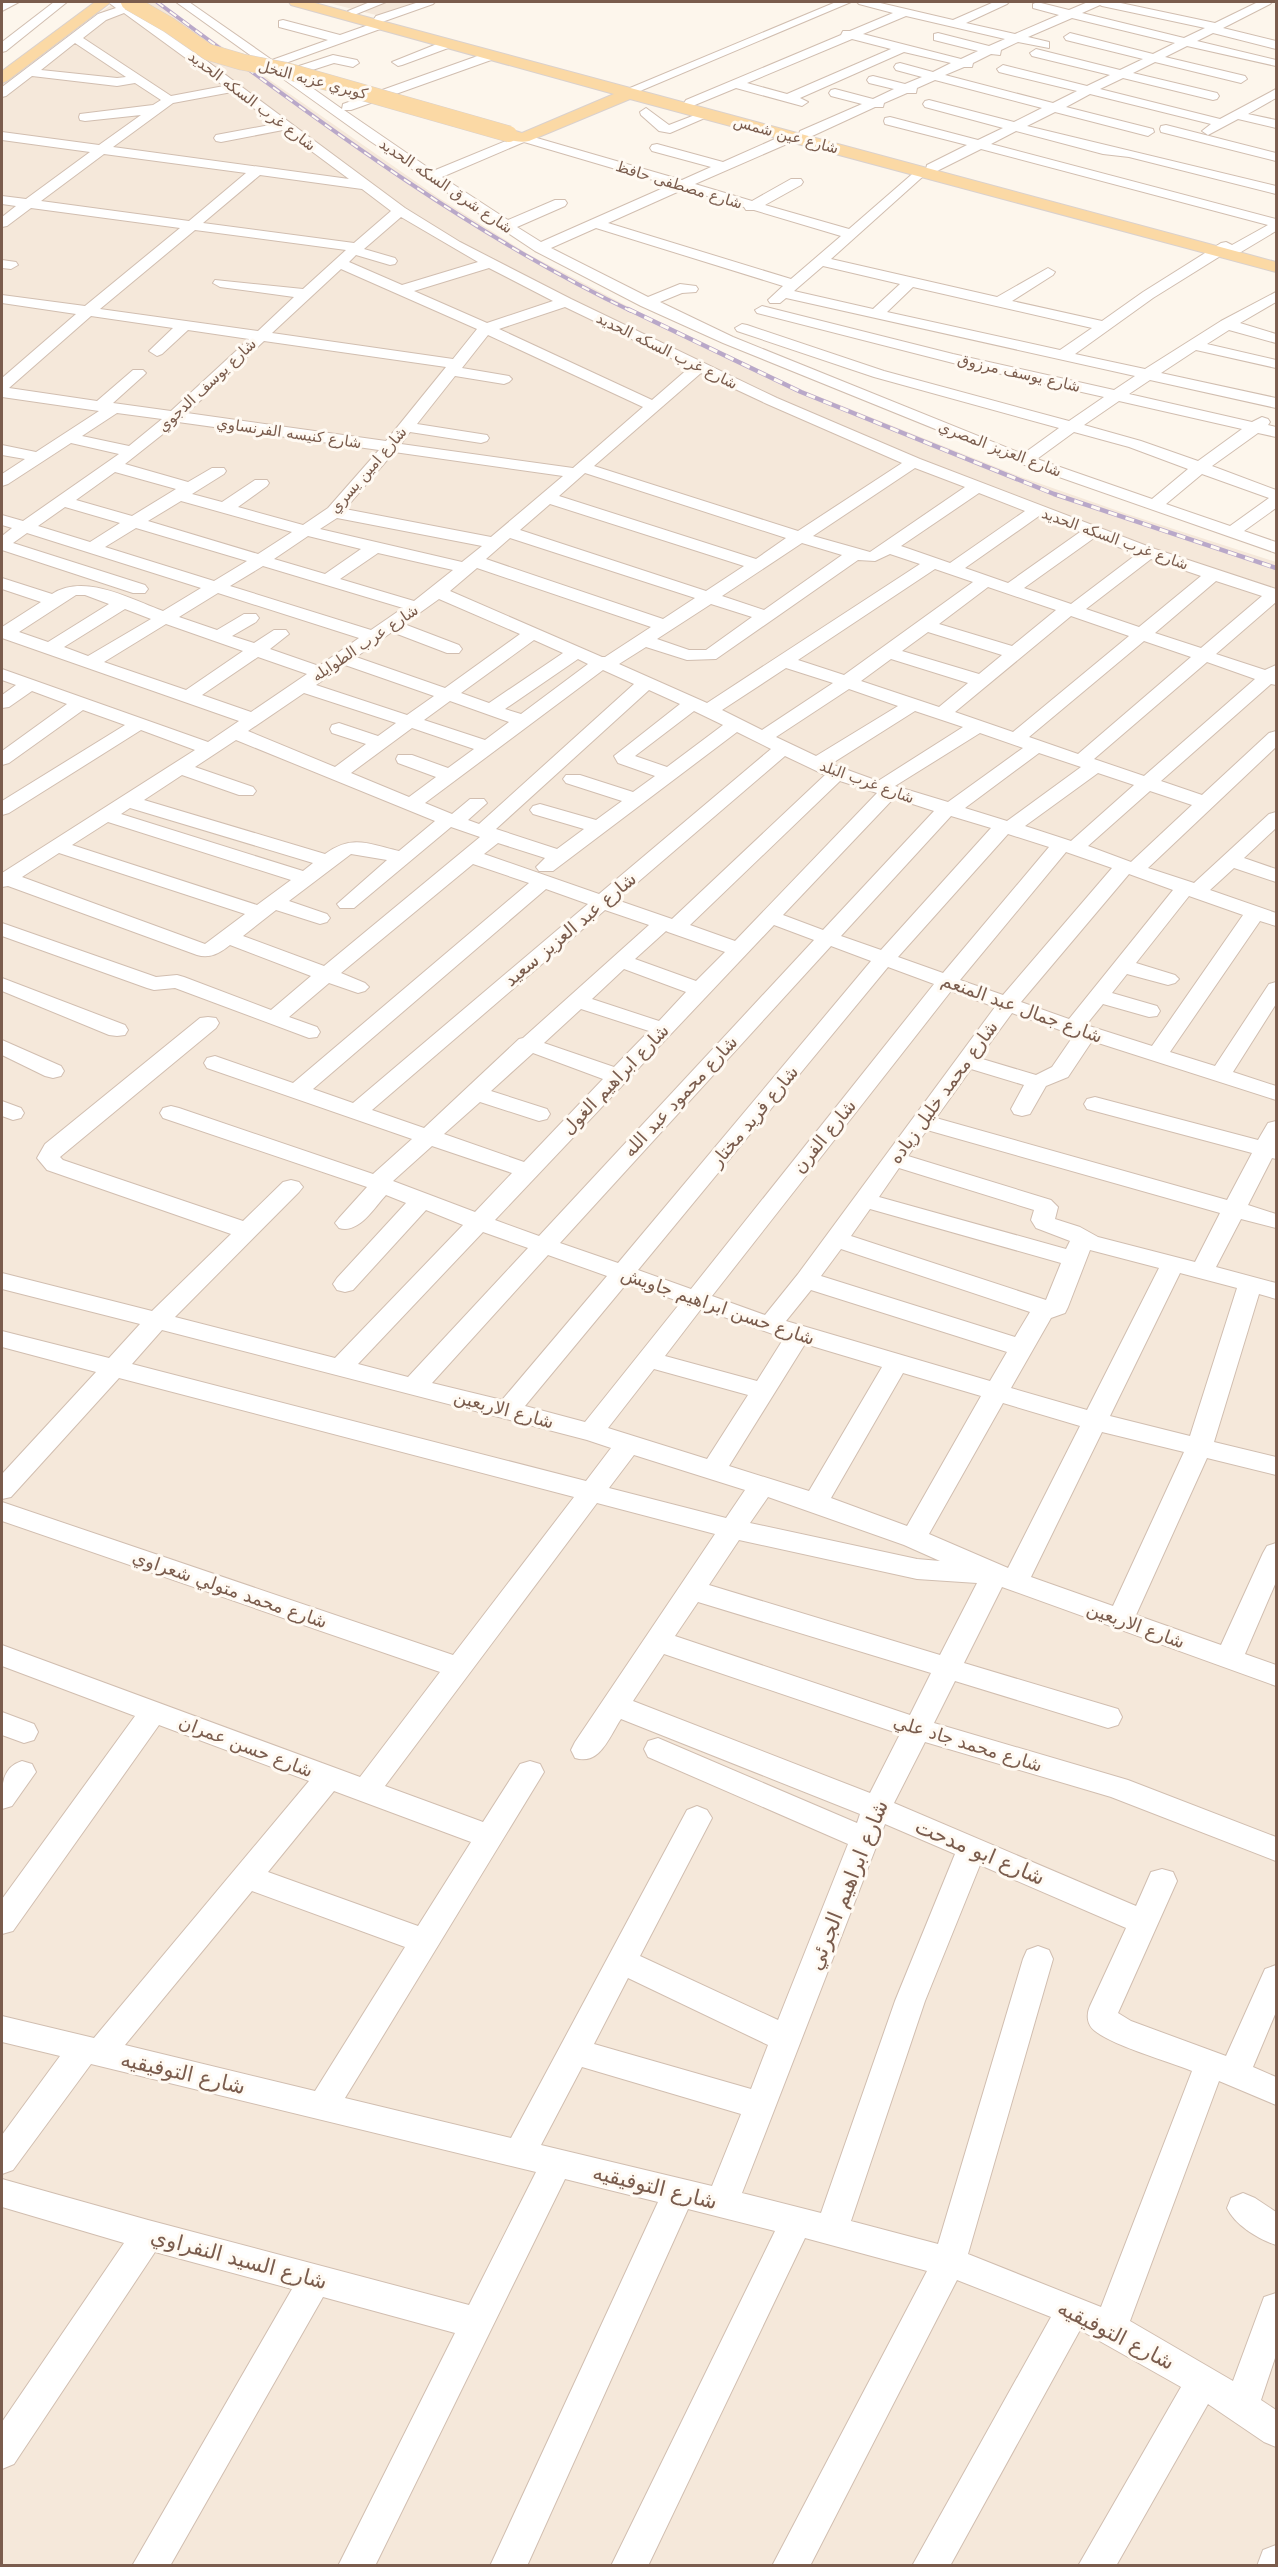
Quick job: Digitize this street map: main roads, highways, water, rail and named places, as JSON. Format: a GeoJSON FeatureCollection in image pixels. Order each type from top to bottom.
{"type":"FeatureCollection","features":[{"type":"Feature","properties":{"kind":"main road"},"geometry":{"type":"LineString","coordinates":[[2,67],[90,2]]}},
{"type":"Feature","properties":{"kind":"main road"},"geometry":{"type":"LineString","coordinates":[[2,78],[104,2]]}},
{"type":"Feature","properties":{"kind":"main road","name":"شارع عين شمس"},"geometry":{"type":"LineString","coordinates":[[296,2],[380,22],[633,91],[708,114],[798,135]]}},
{"type":"Feature","properties":{"kind":"main road","name":"شارع عين شمس"},"geometry":{"type":"LineString","coordinates":[[317,2],[349,10],[447,44],[490,56],[690,103],[928,170],[1226,249],[1276,260]]}},
{"type":"Feature","properties":{"kind":"main road","name":"كوبري عزبه النخل"},"geometry":{"type":"LineString","coordinates":[[123,4],[169,25],[208,52],[242,62],[284,70],[516,136],[633,91]]}},
{"type":"Feature","properties":{"kind":"main road","name":"شارع عين شمس"},"geometry":{"type":"LineString","coordinates":[[1226,249],[1276,267]]}},
{"type":"Feature","properties":{"kind":"railway"},"geometry":{"type":"LineString","coordinates":[[157,2],[271,86],[446,207],[568,279],[631,311]]}},
{"type":"Feature","properties":{"kind":"railway"},"geometry":{"type":"LineString","coordinates":[[628,309],[801,392],[1054,494],[1276,568]]}}]}
